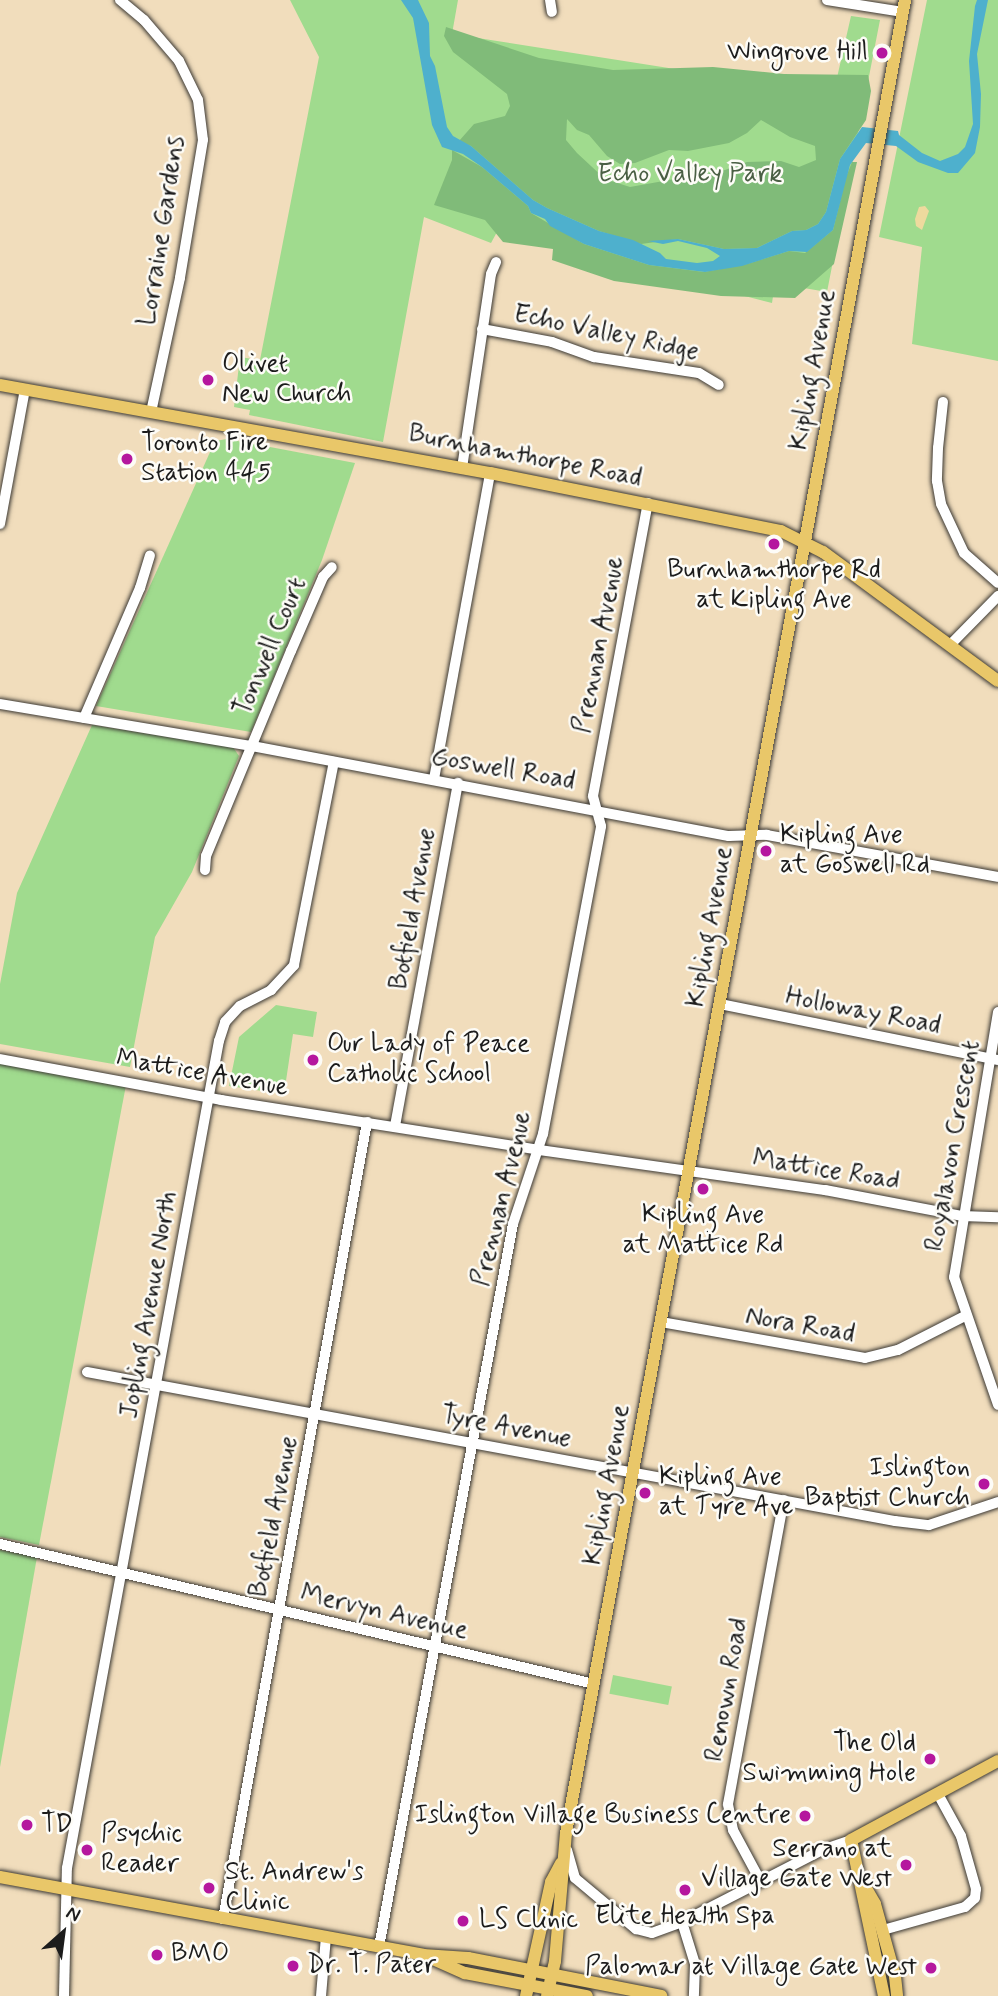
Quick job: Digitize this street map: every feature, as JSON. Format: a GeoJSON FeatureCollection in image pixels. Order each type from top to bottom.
{"type":"FeatureCollection","features":[{"type":"Feature","properties":{"kind":"main road","name":"Kipling Avenue"},"geometry":{"type":"LineString","coordinates":[[549,1987],[564,1887],[562,1863],[566,1833],[904,6]]}},
{"type":"Feature","properties":{"kind":"main road","name":"Burnhamthorpe Road"},"geometry":{"type":"LineString","coordinates":[[0,384],[490,473],[781,531],[805,541],[998,681]]}},
{"type":"Feature","properties":{"kind":"main road"},"geometry":{"type":"LineString","coordinates":[[884,1996],[863,1907],[862,1883],[851,1840],[998,1761]]}},
{"type":"Feature","properties":{"kind":"main road","name":"Kipling Avenue"},"geometry":{"type":"LineString","coordinates":[[528,1991],[551,1882],[562,1863]]}},
{"type":"Feature","properties":{"kind":"main road"},"geometry":{"type":"LineString","coordinates":[[0,1877],[423,1955],[468,1958],[533,1971],[549,1987],[587,1996]]}},
{"type":"Feature","properties":{"kind":"main road"},"geometry":{"type":"LineString","coordinates":[[862,1883],[876,1904],[895,1976],[897,1996]]}},
{"type":"Feature","properties":{"kind":"main road"},"geometry":{"type":"LineString","coordinates":[[423,1955],[465,1973],[528,1991],[549,1987],[661,1996]]}},
{"type":"Feature","properties":{"kind":"street","name":"Lorraine Gardens"},"geometry":{"type":"LineString","coordinates":[[120,0],[144,20],[179,61],[198,100],[203,140],[180,278],[152,412]]}},
{"type":"Feature","properties":{"kind":"street"},"geometry":{"type":"LineString","coordinates":[[550,0],[552,12]]}},
{"type":"Feature","properties":{"kind":"street"},"geometry":{"type":"LineString","coordinates":[[827,0],[904,6]]}},
{"type":"Feature","properties":{"kind":"street"},"geometry":{"type":"LineString","coordinates":[[462,468],[491,274],[496,261]]}},
{"type":"Feature","properties":{"kind":"street","name":"Echo Valley Ridge"},"geometry":{"type":"LineString","coordinates":[[482,329],[552,342],[594,357],[699,373],[719,385]]}},
{"type":"Feature","properties":{"kind":"street"},"geometry":{"type":"LineString","coordinates":[[0,524],[25,389]]}},
{"type":"Feature","properties":{"kind":"street"},"geometry":{"type":"LineString","coordinates":[[943,402],[937,459],[940,503],[964,553],[998,583]]}},
{"type":"Feature","properties":{"kind":"street"},"geometry":{"type":"LineString","coordinates":[[434,779],[490,473]]}},
{"type":"Feature","properties":{"kind":"street","name":"Prennan Avenue"},"geometry":{"type":"LineString","coordinates":[[379,1947],[513,1224],[539,1150],[601,826],[593,796],[648,503]]}},
{"type":"Feature","properties":{"kind":"street"},"geometry":{"type":"LineString","coordinates":[[84,718],[140,588],[150,555]]}},
{"type":"Feature","properties":{"kind":"street","name":"Tonwell Court"},"geometry":{"type":"LineString","coordinates":[[205,870],[206,856],[323,577],[331,567]]}},
{"type":"Feature","properties":{"kind":"street"},"geometry":{"type":"LineString","coordinates":[[950,645],[998,596]]}},
{"type":"Feature","properties":{"kind":"street","name":"Goswell Road"},"geometry":{"type":"LineString","coordinates":[[0,704],[458,783],[729,836],[767,835],[998,877]]}},
{"type":"Feature","properties":{"kind":"street","name":"Jopling Avenue North"},"geometry":{"type":"LineString","coordinates":[[64,1996],[67,1865],[158,1383],[208,1097],[225,1022],[240,1006],[271,990],[294,965],[334,762]]}},
{"type":"Feature","properties":{"kind":"street","name":"Botfield Avenue"},"geometry":{"type":"LineString","coordinates":[[395,1126],[458,783]]}},
{"type":"Feature","properties":{"kind":"street","name":"Holloway Road"},"geometry":{"type":"LineString","coordinates":[[720,1004],[994,1060]]}},
{"type":"Feature","properties":{"kind":"street","name":"Royalavon Crescent"},"geometry":{"type":"LineString","coordinates":[[998,1012],[994,1060],[962,1216],[954,1277],[998,1405]]}},
{"type":"Feature","properties":{"kind":"street","name":"Mattice Avenue"},"geometry":{"type":"LineString","coordinates":[[0,1059],[208,1097],[689,1172]]}},
{"type":"Feature","properties":{"kind":"street","name":"Botfield Avenue"},"geometry":{"type":"LineString","coordinates":[[223,1919],[316,1414],[366,1122]]}},
{"type":"Feature","properties":{"kind":"street","name":"Mattice Road"},"geometry":{"type":"LineString","coordinates":[[689,1172],[825,1190],[962,1216],[998,1217]]}},
{"type":"Feature","properties":{"kind":"street","name":"Nora Road"},"geometry":{"type":"LineString","coordinates":[[661,1322],[865,1358],[904,1347],[965,1315]]}},
{"type":"Feature","properties":{"kind":"street","name":"Tyre Avenue"},"geometry":{"type":"LineString","coordinates":[[87,1372],[929,1525],[960,1517],[998,1502]]}},
{"type":"Feature","properties":{"kind":"street","name":"Renown Road"},"geometry":{"type":"LineString","coordinates":[[761,1882],[733,1830],[728,1804],[784,1500]]}},
{"type":"Feature","properties":{"kind":"street","name":"Mervyn Avenue"},"geometry":{"type":"LineString","coordinates":[[0,1544],[594,1684]]}},
{"type":"Feature","properties":{"kind":"street"},"geometry":{"type":"LineString","coordinates":[[883,1930],[965,1907],[975,1898],[976,1889],[961,1836],[938,1794]]}},
{"type":"Feature","properties":{"kind":"street"},"geometry":{"type":"LineString","coordinates":[[566,1833],[568,1857],[575,1878],[636,1929],[657,1933],[822,1850],[851,1840]]}},
{"type":"Feature","properties":{"kind":"street"},"geometry":{"type":"LineString","coordinates":[[682,1922],[693,1952],[694,1996]]}},
{"type":"Feature","properties":{"kind":"street"},"geometry":{"type":"LineString","coordinates":[[321,1996],[326,1937]]}},
{"type":"Feature","properties":{"kind":"green space","name":"Echo Valley Park"},"geometry":{"type":"Polygon","coordinates":[[[290,0],[458,0],[452,34],[771,84],[824,135],[851,16],[880,20],[827,292],[775,283],[772,303],[497,232],[491,243],[424,217],[383,442],[249,415],[250,410],[234,407],[240,357],[260,360],[319,57],[290,0]]]}},
{"type":"Feature","properties":{"kind":"green space"},"geometry":{"type":"Polygon","coordinates":[[[927,0],[998,0],[998,361],[912,344],[922,247],[879,237],[927,0]]]}},
{"type":"Feature","properties":{"kind":"green space"},"geometry":{"type":"Polygon","coordinates":[[[446,27],[539,58],[613,70],[713,67],[784,74],[868,75],[871,91],[866,120],[840,159],[826,212],[818,224],[806,230],[792,231],[757,248],[724,249],[678,239],[641,244],[599,231],[547,208],[533,200],[471,146],[459,141],[474,124],[505,116],[510,106],[507,94],[453,52],[444,36],[446,27]],[[567,119],[566,140],[577,153],[605,179],[630,187],[725,170],[747,162],[781,161],[799,167],[816,160],[815,146],[790,137],[761,120],[747,133],[729,143],[688,151],[669,150],[635,163],[620,164],[607,156],[589,135],[577,130],[567,119]]]}},
{"type":"Feature","properties":{"kind":"green space"},"geometry":{"type":"Polygon","coordinates":[[[452,150],[482,167],[528,206],[531,213],[584,244],[649,265],[704,272],[747,264],[789,251],[805,253],[833,230],[846,177],[852,162],[857,162],[834,264],[795,298],[721,296],[614,281],[552,260],[553,249],[503,242],[485,220],[434,205],[452,160],[452,150]]]}},
{"type":"Feature","properties":{"kind":"green space"},"geometry":{"type":"Polygon","coordinates":[[[227,439],[355,463],[322,560],[251,732],[96,706],[215,441],[227,439]]]}},
{"type":"Feature","properties":{"kind":"green space"},"geometry":{"type":"Polygon","coordinates":[[[92,725],[233,747],[239,756],[192,872],[155,937],[130,1067],[0,1044],[0,984],[17,893],[92,725]]]}},
{"type":"Feature","properties":{"kind":"green space"},"geometry":{"type":"Polygon","coordinates":[[[276,1005],[317,1012],[313,1037],[293,1034],[284,1094],[229,1086],[239,1037],[276,1005]]]}},
{"type":"Feature","properties":{"kind":"green space"},"geometry":{"type":"Polygon","coordinates":[[[0,1063],[126,1085],[39,1545],[0,1537],[0,1063]]]}},
{"type":"Feature","properties":{"kind":"green space"},"geometry":{"type":"Polygon","coordinates":[[[0,1550],[37,1557],[0,1767],[0,1550]]]}},
{"type":"Feature","properties":{"kind":"green space"},"geometry":{"type":"Polygon","coordinates":[[[613,1675],[672,1686],[668,1705],[609,1694],[613,1675]]]}},
{"type":"Feature","properties":{"kind":"sand"},"geometry":{"type":"Polygon","coordinates":[[[925,206],[929,211],[922,230],[916,226],[915,219],[919,207],[925,206]]]}},
{"type":"Feature","properties":{"kind":"water"},"geometry":{"type":"Polygon","coordinates":[[[401,0],[418,0],[429,23],[430,56],[435,66],[447,127],[453,136],[471,146],[533,200],[599,231],[633,240],[660,253],[666,259],[697,263],[713,261],[720,256],[707,248],[678,241],[663,244],[648,241],[678,239],[724,249],[757,248],[792,231],[806,230],[818,224],[826,212],[840,159],[862,127],[898,131],[899,135],[922,153],[940,161],[958,154],[965,147],[973,124],[969,61],[975,6],[977,0],[988,0],[977,54],[981,94],[980,127],[975,153],[958,173],[948,173],[918,162],[896,146],[866,143],[850,165],[833,230],[807,252],[789,251],[742,266],[705,272],[649,265],[584,244],[550,226],[545,219],[531,213],[528,206],[482,167],[463,154],[442,147],[432,125],[413,18],[401,0]]]}},
{"type":"Feature","properties":{"kind":"place","name":"Wingrove Hill"},"geometry":{"type":"Point","coordinates":[882,53]}},
{"type":"Feature","properties":{"kind":"place","name":"Olivet New Church"},"geometry":{"type":"Point","coordinates":[208,380]}},
{"type":"Feature","properties":{"kind":"place","name":"Toronto Fire Station 445"},"geometry":{"type":"Point","coordinates":[127,459]}},
{"type":"Feature","properties":{"kind":"place","name":"Burnhamthorpe Rd at Kipling Ave"},"geometry":{"type":"Point","coordinates":[774,544]}},
{"type":"Feature","properties":{"kind":"place","name":"Kipling Ave at Goswell Rd"},"geometry":{"type":"Point","coordinates":[766,851]}},
{"type":"Feature","properties":{"kind":"place","name":"Our Lady of Peace Catholic School"},"geometry":{"type":"Point","coordinates":[313,1060]}},
{"type":"Feature","properties":{"kind":"place","name":"Kipling Ave at Mattice Rd"},"geometry":{"type":"Point","coordinates":[703,1189]}},
{"type":"Feature","properties":{"kind":"place","name":"Islington Baptist Church"},"geometry":{"type":"Point","coordinates":[984,1484]}},
{"type":"Feature","properties":{"kind":"place","name":"Kipling Ave at Tyre Ave"},"geometry":{"type":"Point","coordinates":[645,1493]}},
{"type":"Feature","properties":{"kind":"place","name":"The Old Swimming Hole"},"geometry":{"type":"Point","coordinates":[930,1759]}},
{"type":"Feature","properties":{"kind":"place","name":"Islington Village Business Centre"},"geometry":{"type":"Point","coordinates":[805,1816]}},
{"type":"Feature","properties":{"kind":"place","name":"TD"},"geometry":{"type":"Point","coordinates":[27,1825]}},
{"type":"Feature","properties":{"kind":"place","name":"Psychic Reader"},"geometry":{"type":"Point","coordinates":[87,1850]}},
{"type":"Feature","properties":{"kind":"place","name":"Serrano at Village Gate West"},"geometry":{"type":"Point","coordinates":[906,1865]}},
{"type":"Feature","properties":{"kind":"place","name":"St. Andrew's Clinic"},"geometry":{"type":"Point","coordinates":[209,1888]}},
{"type":"Feature","properties":{"kind":"place","name":"Elite Health Spa"},"geometry":{"type":"Point","coordinates":[685,1890]}},
{"type":"Feature","properties":{"kind":"place","name":"LS Clinic"},"geometry":{"type":"Point","coordinates":[463,1921]}},
{"type":"Feature","properties":{"kind":"place","name":"BMO"},"geometry":{"type":"Point","coordinates":[157,1955]}},
{"type":"Feature","properties":{"kind":"place","name":"Dr. T. Pater"},"geometry":{"type":"Point","coordinates":[293,1966]}},
{"type":"Feature","properties":{"kind":"place","name":"Palomar at Village Gate West"},"geometry":{"type":"Point","coordinates":[931,1968]}}]}
